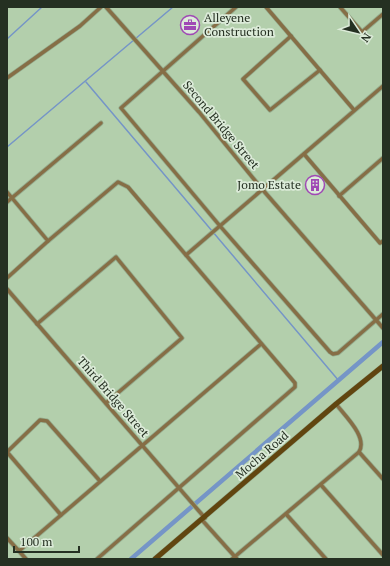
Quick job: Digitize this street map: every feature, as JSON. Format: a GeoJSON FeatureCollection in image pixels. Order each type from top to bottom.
{"type":"FeatureCollection","features":[{"type":"Feature","properties":{"kind":"street"},"geometry":{"type":"LineString","coordinates":[[7,78],[80,26],[101,7]]}},
{"type":"Feature","properties":{"kind":"street","name":"Second Bridge Street"},"geometry":{"type":"LineString","coordinates":[[106,7],[199,112],[262,189],[383,328]]}},
{"type":"Feature","properties":{"kind":"street"},"geometry":{"type":"LineString","coordinates":[[236,7],[121,108],[220,226],[333,354],[338,353],[383,314]]}},
{"type":"Feature","properties":{"kind":"street"},"geometry":{"type":"LineString","coordinates":[[266,7],[354,110]]}},
{"type":"Feature","properties":{"kind":"street"},"geometry":{"type":"LineString","coordinates":[[340,7],[362,32],[383,14]]}},
{"type":"Feature","properties":{"kind":"street"},"geometry":{"type":"LineString","coordinates":[[291,36],[242,79],[270,110],[320,70]]}},
{"type":"Feature","properties":{"kind":"street"},"geometry":{"type":"LineString","coordinates":[[186,256],[383,86]]}},
{"type":"Feature","properties":{"kind":"street"},"geometry":{"type":"LineString","coordinates":[[7,202],[101,123]]}},
{"type":"Feature","properties":{"kind":"street"},"geometry":{"type":"LineString","coordinates":[[304,154],[382,242]]}},
{"type":"Feature","properties":{"kind":"street"},"geometry":{"type":"LineString","coordinates":[[340,196],[383,158]]}},
{"type":"Feature","properties":{"kind":"street"},"geometry":{"type":"LineString","coordinates":[[7,278],[43,245],[118,182],[128,186],[295,383],[295,387],[180,489],[97,559]]}},
{"type":"Feature","properties":{"kind":"street"},"geometry":{"type":"LineString","coordinates":[[7,192],[48,241]]}},
{"type":"Feature","properties":{"kind":"street"},"geometry":{"type":"LineString","coordinates":[[38,324],[116,257],[182,338],[106,403]]}},
{"type":"Feature","properties":{"kind":"street","name":"Third Bridge Street"},"geometry":{"type":"LineString","coordinates":[[7,288],[180,489],[235,558]]}},
{"type":"Feature","properties":{"kind":"street"},"geometry":{"type":"LineString","coordinates":[[19,551],[261,344]]}},
{"type":"Feature","properties":{"kind":"street","name":"Mocha Road"},"geometry":{"type":"LineString","coordinates":[[155,559],[336,404],[383,366]]}},
{"type":"Feature","properties":{"kind":"street"},"geometry":{"type":"LineString","coordinates":[[235,558],[359,452],[362,446],[361,437],[336,404]]}},
{"type":"Feature","properties":{"kind":"street"},"geometry":{"type":"LineString","coordinates":[[61,515],[7,452],[40,420],[47,422],[100,481]]}},
{"type":"Feature","properties":{"kind":"street"},"geometry":{"type":"LineString","coordinates":[[359,452],[383,479]]}},
{"type":"Feature","properties":{"kind":"street"},"geometry":{"type":"LineString","coordinates":[[321,485],[383,555]]}},
{"type":"Feature","properties":{"kind":"street"},"geometry":{"type":"LineString","coordinates":[[286,514],[326,559]]}},
{"type":"Feature","properties":{"kind":"street"},"geometry":{"type":"LineString","coordinates":[[7,538],[26,559]]}},
{"type":"Feature","properties":{"kind":"waterway"},"geometry":{"type":"LineString","coordinates":[[7,39],[42,7]]}},
{"type":"Feature","properties":{"kind":"waterway"},"geometry":{"type":"LineString","coordinates":[[7,147],[173,7]]}},
{"type":"Feature","properties":{"kind":"waterway"},"geometry":{"type":"LineString","coordinates":[[86,82],[339,381]]}},
{"type":"Feature","properties":{"kind":"waterway"},"geometry":{"type":"LineString","coordinates":[[131,559],[383,342]]}},
{"type":"Feature","properties":{"kind":"place","name":"Alleyene Construction"},"geometry":{"type":"Point","coordinates":[190,25]}},
{"type":"Feature","properties":{"kind":"place","name":"Jomo Estate"},"geometry":{"type":"Point","coordinates":[315,185]}}]}
